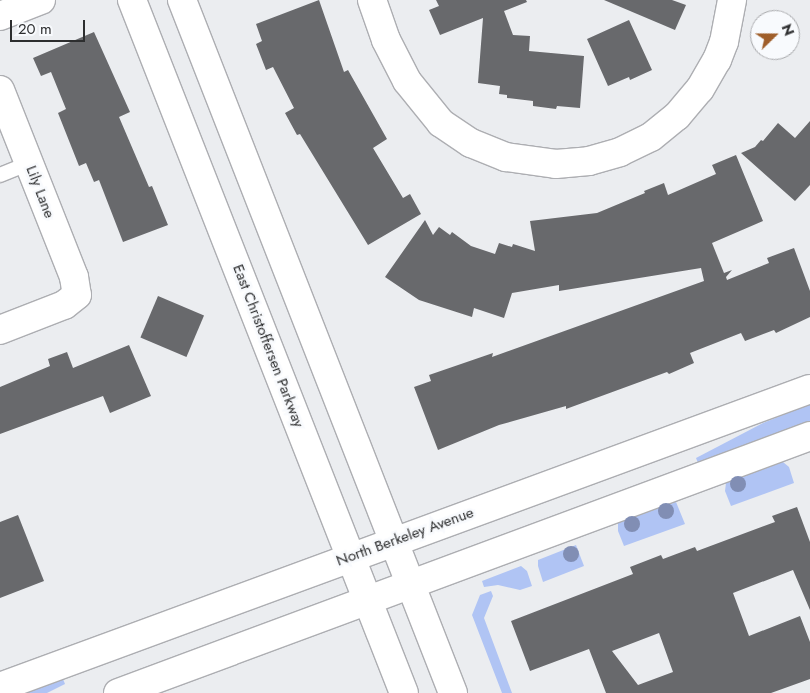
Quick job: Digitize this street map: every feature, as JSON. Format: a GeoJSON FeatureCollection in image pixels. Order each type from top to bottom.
{"type":"FeatureCollection","features":[{"type":"Feature","properties":{"kind":"street"},"geometry":{"type":"LineString","coordinates":[[0,16],[41,0]]}},
{"type":"Feature","properties":{"kind":"street","name":"East Christoffersen Parkway"},"geometry":{"type":"LineString","coordinates":[[132,0],[404,693]]}},
{"type":"Feature","properties":{"kind":"street"},"geometry":{"type":"LineString","coordinates":[[372,0],[386,40],[403,74],[417,96],[441,122],[471,143],[506,157],[556,164],[589,161],[620,152],[651,137],[677,116],[700,89],[717,60],[724,42],[732,0]]}},
{"type":"Feature","properties":{"kind":"street"},"geometry":{"type":"LineString","coordinates":[[178,1],[453,693]]}},
{"type":"Feature","properties":{"kind":"street","name":"Lily Lane"},"geometry":{"type":"LineString","coordinates":[[0,90],[74,277],[77,295],[64,304],[0,330]]}},
{"type":"Feature","properties":{"kind":"street","name":"North Berkeley Avenue"},"geometry":{"type":"LineString","coordinates":[[0,687],[810,389]]}},
{"type":"Feature","properties":{"kind":"street"},"geometry":{"type":"LineString","coordinates":[[118,693],[368,602],[810,436]]}},
{"type":"Feature","properties":{"kind":"lane"},"geometry":{"type":"LineString","coordinates":[[0,175],[29,163]]}},
{"type":"Feature","properties":{"kind":"shaded area"},"geometry":{"type":"Polygon","coordinates":[[[810,404],[810,422],[698,463],[696,458],[763,423],[810,404]]]}},
{"type":"Feature","properties":{"kind":"shaded area"},"geometry":{"type":"Polygon","coordinates":[[[783,462],[789,467],[794,483],[731,506],[725,491],[726,483],[783,462]]]}},
{"type":"Feature","properties":{"kind":"shaded area"},"geometry":{"type":"Polygon","coordinates":[[[676,502],[685,524],[624,546],[618,531],[618,523],[676,502]]]}},
{"type":"Feature","properties":{"kind":"shaded area"},"geometry":{"type":"Polygon","coordinates":[[[576,545],[584,566],[543,582],[538,560],[576,545]]]}},
{"type":"Feature","properties":{"kind":"shaded area"},"geometry":{"type":"Polygon","coordinates":[[[521,566],[527,571],[532,586],[520,590],[498,585],[484,587],[482,581],[521,566]]]}},
{"type":"Feature","properties":{"kind":"shaded area"},"geometry":{"type":"Polygon","coordinates":[[[491,591],[493,596],[484,618],[512,693],[502,693],[472,615],[480,595],[491,591]]]}},
{"type":"Feature","properties":{"kind":"shaded area"},"geometry":{"type":"Polygon","coordinates":[[[63,679],[65,684],[47,693],[24,693],[63,679]]]}},
{"type":"Feature","properties":{"kind":"building"},"geometry":{"type":"Polygon","coordinates":[[[319,0],[344,72],[348,70],[387,139],[373,148],[403,198],[410,194],[421,214],[368,245],[300,134],[297,135],[285,113],[294,108],[273,67],[266,70],[256,44],[262,41],[256,24],[319,0]]]}},
{"type":"Feature","properties":{"kind":"building"},"geometry":{"type":"Polygon","coordinates":[[[436,0],[526,0],[527,2],[504,11],[513,35],[530,36],[529,51],[584,56],[580,108],[557,106],[556,109],[533,106],[533,101],[507,98],[507,95],[499,94],[500,86],[478,83],[483,18],[440,35],[429,10],[439,6],[436,0]]]}},
{"type":"Feature","properties":{"kind":"building"},"geometry":{"type":"Polygon","coordinates":[[[604,0],[672,0],[686,5],[675,30],[604,0]]]}},
{"type":"Feature","properties":{"kind":"building"},"geometry":{"type":"Polygon","coordinates":[[[629,20],[652,70],[630,80],[629,77],[608,86],[587,39],[629,20]]]}},
{"type":"Feature","properties":{"kind":"building"},"geometry":{"type":"Polygon","coordinates":[[[94,32],[130,112],[119,117],[149,187],[152,186],[168,225],[123,242],[99,180],[94,182],[86,163],[79,166],[58,113],[66,109],[51,72],[41,76],[33,58],[94,32]]]}},
{"type":"Feature","properties":{"kind":"building"},"geometry":{"type":"Polygon","coordinates":[[[810,121],[810,185],[795,201],[741,153],[755,147],[761,140],[763,141],[778,123],[795,138],[810,121]]]}},
{"type":"Feature","properties":{"kind":"building"},"geometry":{"type":"Polygon","coordinates":[[[736,155],[763,221],[712,243],[724,273],[732,270],[726,277],[727,280],[769,263],[767,258],[794,248],[810,291],[810,317],[776,333],[774,330],[745,341],[741,333],[690,353],[694,363],[669,374],[667,372],[566,409],[566,406],[499,425],[438,450],[414,387],[431,381],[429,375],[493,353],[492,357],[704,281],[701,268],[559,291],[559,285],[512,293],[504,318],[474,308],[472,317],[419,300],[385,277],[425,220],[433,235],[439,227],[450,235],[452,232],[471,246],[495,254],[499,243],[512,247],[513,244],[535,251],[530,221],[597,213],[664,183],[668,195],[716,174],[712,165],[736,155]]]}},
{"type":"Feature","properties":{"kind":"building"},"geometry":{"type":"Polygon","coordinates":[[[158,296],[204,316],[186,357],[140,337],[158,296]]]}},
{"type":"Feature","properties":{"kind":"building"},"geometry":{"type":"Polygon","coordinates":[[[129,345],[151,396],[110,413],[103,396],[0,434],[0,387],[50,366],[48,359],[67,352],[73,368],[129,345]]]}},
{"type":"Feature","properties":{"kind":"building"},"geometry":{"type":"Polygon","coordinates":[[[797,507],[810,542],[810,610],[793,570],[733,593],[749,636],[800,616],[810,642],[810,679],[771,693],[606,693],[589,649],[530,671],[511,621],[633,574],[630,567],[661,555],[663,559],[695,547],[697,551],[775,522],[772,516],[797,507]],[[659,633],[612,651],[638,685],[673,672],[659,633]]]}},
{"type":"Feature","properties":{"kind":"building"},"geometry":{"type":"Polygon","coordinates":[[[18,515],[44,581],[0,598],[0,522],[18,515]]]}}]}
